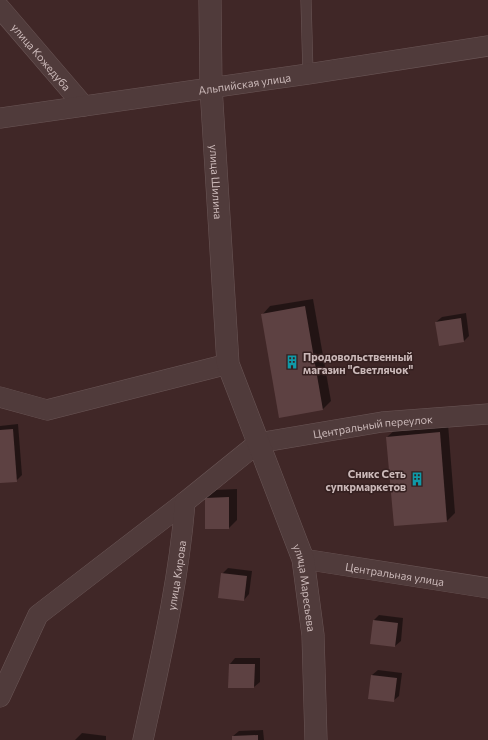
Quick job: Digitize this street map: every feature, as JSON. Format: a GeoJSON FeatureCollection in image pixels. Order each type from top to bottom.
{"type":"FeatureCollection","features":[{"type":"Feature","properties":{"kind":"street","name":"улица Шилина"},"geometry":{"type":"LineString","coordinates":[[210,0],[211,87],[228,364],[258,443]]}},
{"type":"Feature","properties":{"kind":"street","name":"улица Кожедуба"},"geometry":{"type":"LineString","coordinates":[[0,8],[84,106]]}},
{"type":"Feature","properties":{"kind":"street","name":"Альпийская улица"},"geometry":{"type":"LineString","coordinates":[[0,118],[308,74],[488,46]]}},
{"type":"Feature","properties":{"kind":"street"},"geometry":{"type":"LineString","coordinates":[[0,396],[48,410],[228,364]]}},
{"type":"Feature","properties":{"kind":"street","name":"Центральный переулок"},"geometry":{"type":"LineString","coordinates":[[258,443],[382,422],[488,414]]}},
{"type":"Feature","properties":{"kind":"street"},"geometry":{"type":"LineString","coordinates":[[0,697],[38,615],[185,502],[258,443]]}},
{"type":"Feature","properties":{"kind":"street","name":"улица Маресьева"},"geometry":{"type":"LineString","coordinates":[[258,443],[303,559],[313,635],[316,740]]}},
{"type":"Feature","properties":{"kind":"street","name":"улица Кирова"},"geometry":{"type":"LineString","coordinates":[[143,740],[182,540],[185,502]]}},
{"type":"Feature","properties":{"kind":"street","name":"Центральная улица"},"geometry":{"type":"LineString","coordinates":[[303,559],[488,588]]}},
{"type":"Feature","properties":{"kind":"lane"},"geometry":{"type":"LineString","coordinates":[[306,0],[308,74]]}},
{"type":"Feature","properties":{"kind":"building","name":"Продовольственный магазин \"Светлячок\""},"geometry":{"type":"Polygon","coordinates":[[[305,306],[323,410],[279,418],[261,314],[305,306]]]}},
{"type":"Feature","properties":{"kind":"building"},"geometry":{"type":"Polygon","coordinates":[[[461,318],[464,342],[439,346],[435,322],[461,318]]]}},
{"type":"Feature","properties":{"kind":"building"},"geometry":{"type":"Polygon","coordinates":[[[13,429],[17,482],[0,483],[0,430],[13,429]]]}},
{"type":"Feature","properties":{"kind":"building","name":"Сникс Сеть супкрмаркетов"},"geometry":{"type":"Polygon","coordinates":[[[440,432],[447,522],[394,526],[386,437],[440,432]]]}},
{"type":"Feature","properties":{"kind":"building"},"geometry":{"type":"Polygon","coordinates":[[[229,497],[229,529],[205,529],[205,498],[229,497]]]}},
{"type":"Feature","properties":{"kind":"building"},"geometry":{"type":"Polygon","coordinates":[[[221,573],[247,576],[244,601],[218,598],[221,573]]]}},
{"type":"Feature","properties":{"kind":"building"},"geometry":{"type":"Polygon","coordinates":[[[373,620],[398,623],[395,647],[370,644],[373,620]]]}},
{"type":"Feature","properties":{"kind":"building"},"geometry":{"type":"Polygon","coordinates":[[[229,664],[255,664],[254,688],[228,688],[229,664]]]}},
{"type":"Feature","properties":{"kind":"building"},"geometry":{"type":"Polygon","coordinates":[[[371,675],[397,678],[394,702],[368,699],[371,675]]]}},
{"type":"Feature","properties":{"kind":"building"},"geometry":{"type":"Polygon","coordinates":[[[258,735],[258,740],[232,740],[232,736],[258,735]]]}},
{"type":"Feature","properties":{"kind":"place","name":"Продовольственный магазин \"Светлячок\""},"geometry":{"type":"Point","coordinates":[292,362]}},
{"type":"Feature","properties":{"kind":"place","name":"Сникс Сеть супкрмаркетов"},"geometry":{"type":"Point","coordinates":[417,479]}}]}
